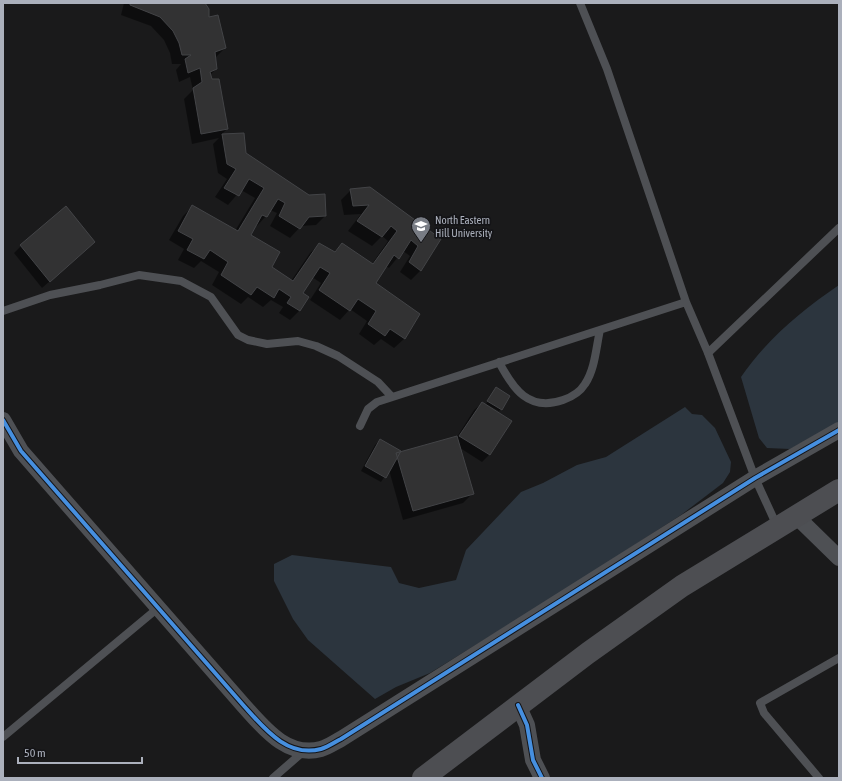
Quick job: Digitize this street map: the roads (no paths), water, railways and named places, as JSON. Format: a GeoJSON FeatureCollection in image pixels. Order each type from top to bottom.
{"type":"FeatureCollection","features":[{"type":"Feature","properties":{"kind":"street"},"geometry":{"type":"LineString","coordinates":[[3,420],[21,451],[244,706],[274,738],[289,746],[304,751],[322,749],[341,739],[756,478],[839,430]]}},
{"type":"Feature","properties":{"kind":"street"},"geometry":{"type":"LineString","coordinates":[[423,778],[518,705],[682,586],[839,490]]}},
{"type":"Feature","properties":{"kind":"street"},"geometry":{"type":"LineString","coordinates":[[796,516],[839,558]]}},
{"type":"Feature","properties":{"kind":"street"},"geometry":{"type":"LineString","coordinates":[[518,705],[527,725],[533,760],[542,778]]}},
{"type":"Feature","properties":{"kind":"lane"},"geometry":{"type":"LineString","coordinates":[[580,3],[607,69],[686,302],[708,353],[756,478],[777,527]]}},
{"type":"Feature","properties":{"kind":"lane"},"geometry":{"type":"LineString","coordinates":[[708,353],[839,228]]}},
{"type":"Feature","properties":{"kind":"lane"},"geometry":{"type":"LineString","coordinates":[[3,311],[50,294],[100,285],[139,275],[181,281],[210,297],[238,335],[248,340],[267,344],[298,341],[316,346],[338,356],[378,382],[392,397]]}},
{"type":"Feature","properties":{"kind":"lane"},"geometry":{"type":"LineString","coordinates":[[360,426],[372,405],[392,397],[686,302]]}},
{"type":"Feature","properties":{"kind":"lane"},"geometry":{"type":"LineString","coordinates":[[499,362],[509,382],[525,397],[536,403],[554,403],[577,392],[585,384],[591,370],[600,330]]}},
{"type":"Feature","properties":{"kind":"lane"},"geometry":{"type":"LineString","coordinates":[[3,737],[158,608]]}},
{"type":"Feature","properties":{"kind":"lane"},"geometry":{"type":"LineString","coordinates":[[819,778],[764,713],[760,703],[839,658]]}},
{"type":"Feature","properties":{"kind":"lane"},"geometry":{"type":"LineString","coordinates":[[273,778],[304,751]]}},
{"type":"Feature","properties":{"kind":"place","name":"North Eastern Hill University"},"geometry":{"type":"Point","coordinates":[421,243]}}]}
